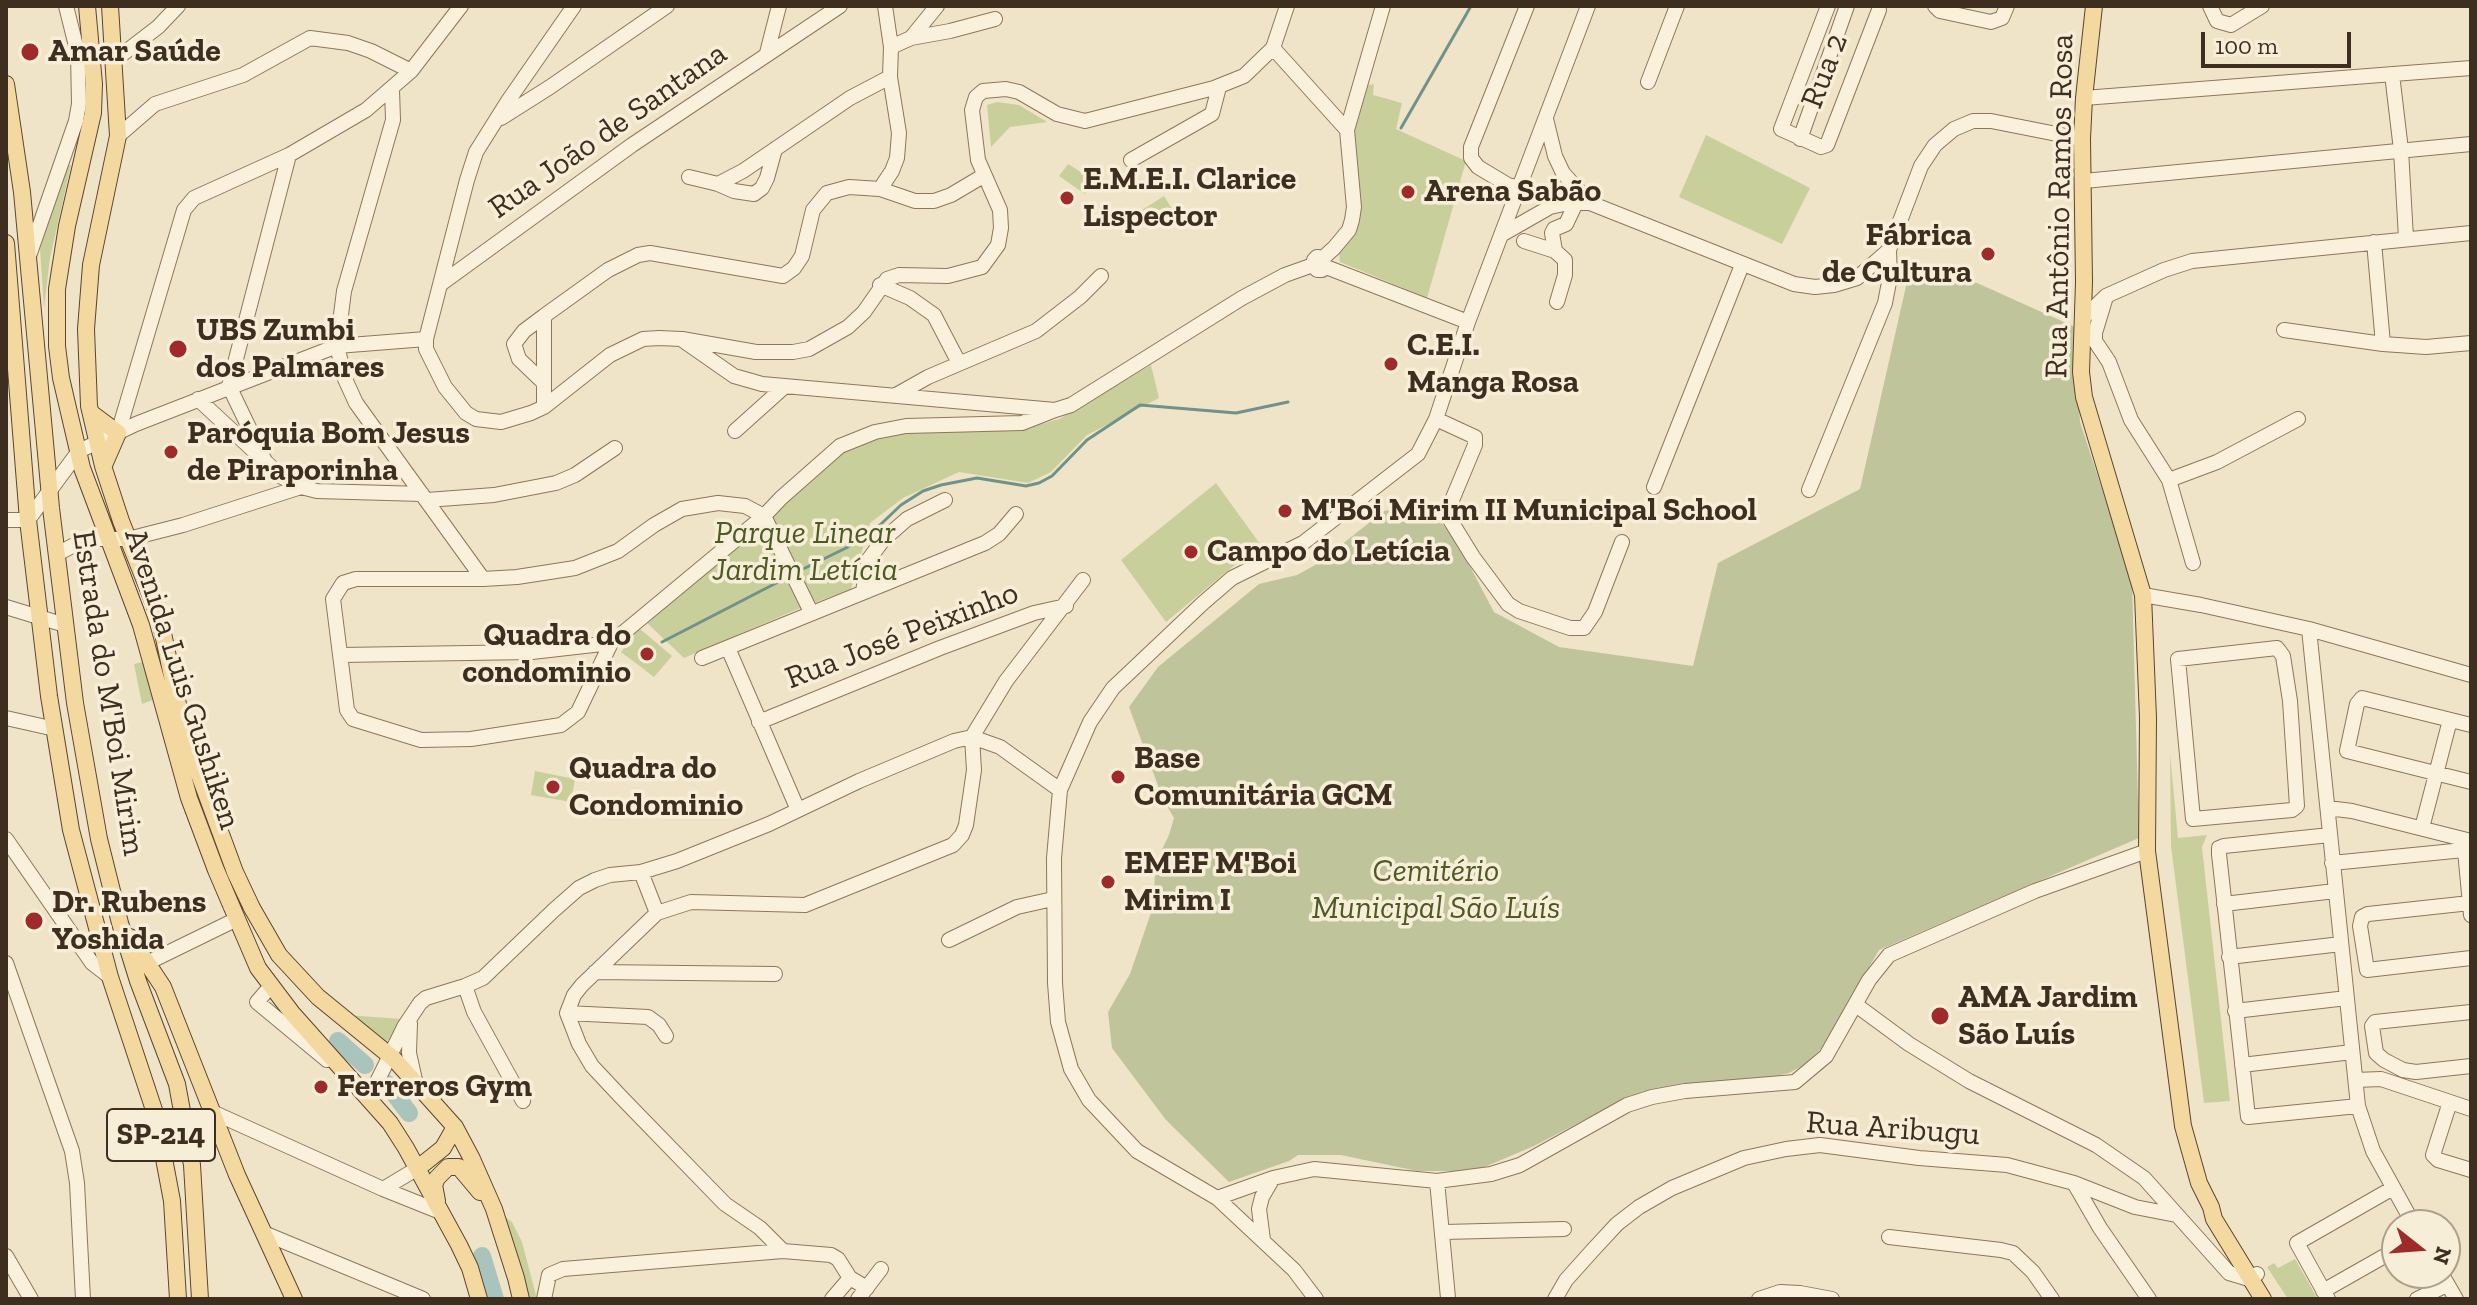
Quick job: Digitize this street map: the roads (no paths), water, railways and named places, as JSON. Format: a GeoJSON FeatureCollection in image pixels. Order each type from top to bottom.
{"type":"FeatureCollection","features":[{"type":"Feature","properties":{"kind":"main road","name":"Avenida Luis Gushiken"},"geometry":{"type":"LineString","coordinates":[[87,6],[94,84],[93,113],[67,226],[57,289],[57,346],[61,378],[82,468],[141,625],[189,798],[258,968],[270,987],[390,1123],[418,1168],[470,1268],[479,1299]]}},
{"type":"Feature","properties":{"kind":"main road"},"geometry":{"type":"LineString","coordinates":[[103,466],[106,453],[118,433],[90,410],[86,329],[91,265],[118,136],[110,6]]}},
{"type":"Feature","properties":{"kind":"main road","name":"Rua Antônio Ramos Rosa"},"geometry":{"type":"LineString","coordinates":[[2094,6],[2082,139],[2084,282],[2081,372],[2084,397],[2143,595],[2148,718],[2147,851],[2183,1126],[2199,1183],[2211,1207],[2229,1229],[2263,1299]]}},
{"type":"Feature","properties":{"kind":"main road","name":"Estrada do M'Boi Mirim"},"geometry":{"type":"LineString","coordinates":[[6,84],[28,258],[49,490],[83,750],[99,839],[120,923],[138,981],[169,1059],[185,1125],[197,1215],[200,1299]]}},
{"type":"Feature","properties":{"kind":"main road","name":"Estrada do M'Boi Mirim"},"geometry":{"type":"LineString","coordinates":[[6,243],[28,520],[55,729],[74,843],[110,977],[142,1069],[168,1168],[178,1299]]}},
{"type":"Feature","properties":{"kind":"main road","name":"Avenida Luis Gushiken"},"geometry":{"type":"LineString","coordinates":[[90,410],[103,466],[160,619],[179,709],[196,766],[252,908],[279,955],[294,972],[318,997],[390,1055],[455,1127],[494,1209],[521,1299]]}},
{"type":"Feature","properties":{"kind":"main road"},"geometry":{"type":"LineString","coordinates":[[120,923],[163,987],[210,1111],[294,1299]]}},
{"type":"Feature","properties":{"kind":"main road"},"geometry":{"type":"LineString","coordinates":[[110,977],[163,987]]}},
{"type":"Feature","properties":{"kind":"main road"},"geometry":{"type":"LineString","coordinates":[[418,1168],[443,1148],[455,1127]]}},
{"type":"Feature","properties":{"kind":"main road"},"geometry":{"type":"LineString","coordinates":[[438,1211],[434,1185],[443,1169],[457,1166],[494,1209]]}},
{"type":"Feature","properties":{"kind":"main road","name":"Rua Antônio Ramos Rosa"},"geometry":{"type":"LineString","coordinates":[[2253,1276],[2274,1299]]}},
{"type":"Feature","properties":{"kind":"street"},"geometry":{"type":"LineString","coordinates":[[28,258],[76,121],[79,104],[78,54],[66,6]]}},
{"type":"Feature","properties":{"kind":"street"},"geometry":{"type":"LineString","coordinates":[[115,60],[158,27],[178,6]]}},
{"type":"Feature","properties":{"kind":"street"},"geometry":{"type":"LineString","coordinates":[[118,433],[184,210],[194,198],[289,155],[341,127],[392,90],[411,71],[461,6]]}},
{"type":"Feature","properties":{"kind":"street"},"geometry":{"type":"LineString","coordinates":[[574,6],[476,152],[426,339],[426,349],[445,387],[466,413],[476,419],[501,422],[544,407],[571,383],[629,344],[643,339],[681,339],[756,352],[809,349],[848,327],[864,312],[887,279],[899,275],[966,274],[982,267],[993,256],[1001,228],[1000,210],[978,160],[972,110],[976,97],[983,91],[1019,92],[1057,114],[1085,121],[1219,87],[1244,76],[1273,48],[1287,6]]}},
{"type":"Feature","properties":{"kind":"street"},"geometry":{"type":"LineString","coordinates":[[497,120],[667,6]]}},
{"type":"Feature","properties":{"kind":"street","name":"Rua João de Santana"},"geometry":{"type":"LineString","coordinates":[[442,283],[632,145],[767,53],[779,6]]}},
{"type":"Feature","properties":{"kind":"street"},"geometry":{"type":"LineString","coordinates":[[767,53],[840,6]]}},
{"type":"Feature","properties":{"kind":"street"},"geometry":{"type":"LineString","coordinates":[[880,189],[897,158],[899,133],[890,77],[891,47],[885,6]]}},
{"type":"Feature","properties":{"kind":"street"},"geometry":{"type":"LineString","coordinates":[[911,38],[937,6]]}},
{"type":"Feature","properties":{"kind":"street"},"geometry":{"type":"LineString","coordinates":[[811,612],[764,516],[735,504],[696,505],[669,516],[618,551],[599,560],[549,573],[483,579],[356,579],[343,583],[333,599],[347,710],[353,719],[421,740],[471,739],[561,725],[578,712],[611,643],[764,516],[820,463],[855,438],[906,426],[1022,423],[1086,396],[1242,298],[1285,275],[1321,263],[1344,236],[1352,220],[1354,207],[1347,130],[1383,6]]}},
{"type":"Feature","properties":{"kind":"street"},"geometry":{"type":"LineString","coordinates":[[1519,188],[1478,167],[1471,158],[1471,147],[1527,6]]}},
{"type":"Feature","properties":{"kind":"street"},"geometry":{"type":"LineString","coordinates":[[1316,1299],[1294,1270],[1217,1198],[1137,1151],[1089,1100],[1071,1069],[1058,1022],[1053,899],[1060,790],[1090,722],[1113,688],[1232,578],[1303,543],[1418,454],[1436,419],[1468,322],[1588,6]]}},
{"type":"Feature","properties":{"kind":"street"},"geometry":{"type":"LineString","coordinates":[[1648,82],[1677,6]]}},
{"type":"Feature","properties":{"kind":"street"},"geometry":{"type":"LineString","coordinates":[[1800,139],[1783,131],[1782,126],[1828,6]]}},
{"type":"Feature","properties":{"kind":"street","name":"Rua 2"},"geometry":{"type":"LineString","coordinates":[[1847,6],[1800,139],[1821,147],[1827,145],[1879,10]]}},
{"type":"Feature","properties":{"kind":"street"},"geometry":{"type":"LineString","coordinates":[[1935,6],[1940,11],[1991,22],[2002,18],[2007,6]]}},
{"type":"Feature","properties":{"kind":"street"},"geometry":{"type":"LineString","coordinates":[[2210,6],[2217,21],[2231,25],[2262,6]]}},
{"type":"Feature","properties":{"kind":"street"},"geometry":{"type":"LineString","coordinates":[[891,47],[911,38],[995,19]]}},
{"type":"Feature","properties":{"kind":"street"},"geometry":{"type":"LineString","coordinates":[[118,136],[155,104],[243,75],[310,38],[348,43],[411,71]]}},
{"type":"Feature","properties":{"kind":"street"},"geometry":{"type":"LineString","coordinates":[[1273,48],[1347,130]]}},
{"type":"Feature","properties":{"kind":"street"},"geometry":{"type":"LineString","coordinates":[[2084,98],[2471,68]]}},
{"type":"Feature","properties":{"kind":"street"},"geometry":{"type":"LineString","coordinates":[[2392,74],[2401,150],[2406,238]]}},
{"type":"Feature","properties":{"kind":"street"},"geometry":{"type":"LineString","coordinates":[[718,184],[743,171],[850,98],[890,77]]}},
{"type":"Feature","properties":{"kind":"street"},"geometry":{"type":"LineString","coordinates":[[1131,160],[1212,114],[1219,87]]}},
{"type":"Feature","properties":{"kind":"street"},"geometry":{"type":"LineString","coordinates":[[392,90],[393,120],[344,291],[337,346],[345,379],[356,403],[483,579]]}},
{"type":"Feature","properties":{"kind":"street"},"geometry":{"type":"LineString","coordinates":[[1546,119],[1555,156],[1583,203]]}},
{"type":"Feature","properties":{"kind":"street"},"geometry":{"type":"LineString","coordinates":[[1809,490],[1885,303],[1890,277],[1889,250],[1921,166],[1935,145],[1954,129],[1973,121],[1991,121],[2082,139]]}},
{"type":"Feature","properties":{"kind":"street"},"geometry":{"type":"LineString","coordinates":[[2084,181],[2471,144]]}},
{"type":"Feature","properties":{"kind":"street"},"geometry":{"type":"LineString","coordinates":[[689,177],[754,194],[762,188],[767,178],[775,149]]}},
{"type":"Feature","properties":{"kind":"street"},"geometry":{"type":"LineString","coordinates":[[266,463],[229,386],[289,155]]}},
{"type":"Feature","properties":{"kind":"street"},"geometry":{"type":"LineString","coordinates":[[543,382],[519,359],[514,344],[524,331],[608,270],[638,255],[650,253],[783,276],[794,268],[802,256],[813,210],[827,193],[849,187],[880,189],[915,201],[934,201],[983,176]]}},
{"type":"Feature","properties":{"kind":"street"},"geometry":{"type":"LineString","coordinates":[[1501,235],[1550,207],[1583,203],[1794,284],[1815,287],[1857,278],[1889,250]]}},
{"type":"Feature","properties":{"kind":"street"},"geometry":{"type":"LineString","coordinates":[[1555,251],[1554,229],[1566,224],[1583,203]]}},
{"type":"Feature","properties":{"kind":"street"},"geometry":{"type":"LineString","coordinates":[[2083,318],[2106,296],[2192,261],[2471,233]]}},
{"type":"Feature","properties":{"kind":"street"},"geometry":{"type":"LineString","coordinates":[[1524,241],[1555,251],[1565,260],[1557,302]]}},
{"type":"Feature","properties":{"kind":"street"},"geometry":{"type":"LineString","coordinates":[[2374,242],[2383,344]]}},
{"type":"Feature","properties":{"kind":"street"},"geometry":{"type":"LineString","coordinates":[[1321,263],[1468,322]]}},
{"type":"Feature","properties":{"kind":"street"},"geometry":{"type":"LineString","coordinates":[[1654,487],[1742,265]]}},
{"type":"Feature","properties":{"kind":"street"},"geometry":{"type":"LineString","coordinates":[[896,395],[959,363],[1036,331],[1080,297],[1101,276]]}},
{"type":"Feature","properties":{"kind":"street"},"geometry":{"type":"LineString","coordinates":[[2084,282],[2106,296]]}},
{"type":"Feature","properties":{"kind":"street"},"geometry":{"type":"LineString","coordinates":[[880,285],[910,298],[934,315],[959,363]]}},
{"type":"Feature","properties":{"kind":"street"},"geometry":{"type":"LineString","coordinates":[[2106,296],[2095,341],[2109,362],[2131,420],[2169,480],[2193,563]]}},
{"type":"Feature","properties":{"kind":"street"},"geometry":{"type":"LineString","coordinates":[[544,316],[544,407]]}},
{"type":"Feature","properties":{"kind":"street"},"geometry":{"type":"LineString","coordinates":[[2284,330],[2426,347],[2471,343]]}},
{"type":"Feature","properties":{"kind":"street"},"geometry":{"type":"LineString","coordinates":[[6,520],[28,520],[79,451],[118,433],[229,386],[337,346],[426,339]]}},
{"type":"Feature","properties":{"kind":"street"},"geometry":{"type":"LineString","coordinates":[[681,339],[717,367],[747,381],[784,387],[1055,410]]}},
{"type":"Feature","properties":{"kind":"street"},"geometry":{"type":"LineString","coordinates":[[735,431],[784,387]]}},
{"type":"Feature","properties":{"kind":"street"},"geometry":{"type":"LineString","coordinates":[[198,399],[282,477],[317,491],[425,497],[494,495],[556,483],[575,475],[615,448]]}},
{"type":"Feature","properties":{"kind":"street"},"geometry":{"type":"LineString","coordinates":[[1436,419],[1475,437],[1475,445],[1450,505],[1449,518],[1508,604],[1519,611],[1570,628],[1584,628],[1595,612],[1622,542]]}},
{"type":"Feature","properties":{"kind":"street"},"geometry":{"type":"LineString","coordinates":[[2169,480],[2217,462],[2298,419]]}},
{"type":"Feature","properties":{"kind":"street"},"geometry":{"type":"LineString","coordinates":[[57,554],[78,543],[128,539],[253,504],[301,487]]}},
{"type":"Feature","properties":{"kind":"street"},"geometry":{"type":"LineString","coordinates":[[863,591],[869,559],[883,540],[907,519],[945,500]]}},
{"type":"Feature","properties":{"kind":"street"},"geometry":{"type":"LineString","coordinates":[[702,658],[985,543],[999,534],[1016,514]]}},
{"type":"Feature","properties":{"kind":"street"},"geometry":{"type":"LineString","coordinates":[[783,1251],[770,1236],[718,1197],[592,1066],[567,1013],[574,995],[657,913],[691,902],[805,905],[953,845],[966,825],[974,770],[972,737],[1006,681],[1083,580]]}},
{"type":"Feature","properties":{"kind":"street"},"geometry":{"type":"LineString","coordinates":[[2143,595],[2309,629],[2471,675]]}},
{"type":"Feature","properties":{"kind":"street","name":"Rua José Peixinho"},"geometry":{"type":"LineString","coordinates":[[759,722],[940,648],[1034,613],[1066,606]]}},
{"type":"Feature","properties":{"kind":"street"},"geometry":{"type":"LineString","coordinates":[[6,607],[65,625]]}},
{"type":"Feature","properties":{"kind":"street"},"geometry":{"type":"LineString","coordinates":[[2309,629],[2358,1106],[2367,1137],[2405,1209]]}},
{"type":"Feature","properties":{"kind":"street"},"geometry":{"type":"LineString","coordinates":[[341,655],[532,652],[611,643]]}},
{"type":"Feature","properties":{"kind":"street"},"geometry":{"type":"LineString","coordinates":[[728,648],[798,810]]}},
{"type":"Feature","properties":{"kind":"street"},"geometry":{"type":"LineString","coordinates":[[2280,649],[2290,701],[2298,803],[2292,810],[2197,820],[2191,816],[2178,659],[2280,649]]}},
{"type":"Feature","properties":{"kind":"street"},"geometry":{"type":"LineString","coordinates":[[2471,725],[2362,698],[2357,704],[2347,751],[2471,782]]}},
{"type":"Feature","properties":{"kind":"street"},"geometry":{"type":"LineString","coordinates":[[6,718],[55,729]]}},
{"type":"Feature","properties":{"kind":"street"},"geometry":{"type":"LineString","coordinates":[[2422,828],[2450,720]]}},
{"type":"Feature","properties":{"kind":"street"},"geometry":{"type":"LineString","coordinates":[[369,1098],[411,1015],[426,998],[483,978],[579,888],[610,875],[641,872],[677,861],[954,741],[972,737],[1000,747],[1060,790]]}},
{"type":"Feature","properties":{"kind":"street"},"geometry":{"type":"LineString","coordinates":[[2328,808],[2422,828],[2466,843]]}},
{"type":"Feature","properties":{"kind":"street"},"geometry":{"type":"LineString","coordinates":[[2330,835],[2221,847],[2229,957],[2248,1117],[2358,1106]]}},
{"type":"Feature","properties":{"kind":"street"},"geometry":{"type":"LineString","coordinates":[[6,839],[92,963],[110,977]]}},
{"type":"Feature","properties":{"kind":"street"},"geometry":{"type":"LineString","coordinates":[[2332,863],[2466,843]]}},
{"type":"Feature","properties":{"kind":"street"},"geometry":{"type":"LineString","coordinates":[[2466,843],[2470,909],[2368,914],[2362,917],[2360,926],[2367,970],[2471,958]]}},
{"type":"Feature","properties":{"kind":"street"},"geometry":{"type":"LineString","coordinates":[[1217,1198],[1273,1178],[1314,1169],[1437,1181],[1474,1177],[1520,1165],[1627,1105],[1652,1097],[1685,1091],[1795,1082],[1826,1056],[1869,980],[1889,955],[2035,891],[2147,851]]}},
{"type":"Feature","properties":{"kind":"street"},"geometry":{"type":"LineString","coordinates":[[641,872],[657,913]]}},
{"type":"Feature","properties":{"kind":"street"},"geometry":{"type":"LineString","coordinates":[[2224,904],[2335,891]]}},
{"type":"Feature","properties":{"kind":"street"},"geometry":{"type":"LineString","coordinates":[[949,940],[1017,907],[1053,899]]}},
{"type":"Feature","properties":{"kind":"street"},"geometry":{"type":"LineString","coordinates":[[147,963],[237,919]]}},
{"type":"Feature","properties":{"kind":"street"},"geometry":{"type":"LineString","coordinates":[[2229,957],[2341,944]]}},
{"type":"Feature","properties":{"kind":"street"},"geometry":{"type":"LineString","coordinates":[[6,963],[72,1151],[78,1196],[81,1296]]}},
{"type":"Feature","properties":{"kind":"street"},"geometry":{"type":"LineString","coordinates":[[595,972],[775,974]]}},
{"type":"Feature","properties":{"kind":"street"},"geometry":{"type":"LineString","coordinates":[[465,986],[474,1012],[523,1101]]}},
{"type":"Feature","properties":{"kind":"street"},"geometry":{"type":"LineString","coordinates":[[2235,1011],[2347,998]]}},
{"type":"Feature","properties":{"kind":"street"},"geometry":{"type":"LineString","coordinates":[[1856,1005],[1909,1044],[1969,1081],[2096,1145],[2144,1178],[2229,1273],[2253,1276]]}},
{"type":"Feature","properties":{"kind":"street"},"geometry":{"type":"LineString","coordinates":[[2471,1012],[2375,1022],[2372,1026],[2376,1053],[2403,1070],[2416,1072],[2471,1066]]}},
{"type":"Feature","properties":{"kind":"street"},"geometry":{"type":"LineString","coordinates":[[567,1013],[648,1017],[659,1025],[666,1036]]}},
{"type":"Feature","properties":{"kind":"street"},"geometry":{"type":"LineString","coordinates":[[411,1015],[409,1053],[415,1080]]}},
{"type":"Feature","properties":{"kind":"street"},"geometry":{"type":"LineString","coordinates":[[2242,1065],[2352,1052]]}},
{"type":"Feature","properties":{"kind":"street"},"geometry":{"type":"LineString","coordinates":[[2356,1080],[2381,1079],[2471,1109]]}},
{"type":"Feature","properties":{"kind":"street"},"geometry":{"type":"LineString","coordinates":[[2450,1102],[2433,1155],[2438,1160],[2471,1170]]}},
{"type":"Feature","properties":{"kind":"street"},"geometry":{"type":"LineString","coordinates":[[210,1111],[438,1211]]}},
{"type":"Feature","properties":{"kind":"street","name":"Rua Aribugu"},"geometry":{"type":"LineString","coordinates":[[1555,1299],[1566,1280],[1592,1251],[1617,1224],[1639,1207],[1672,1188],[1744,1158],[1820,1145],[2007,1165],[2074,1183],[2135,1207],[2176,1215]]}},
{"type":"Feature","properties":{"kind":"street"},"geometry":{"type":"LineString","coordinates":[[383,1189],[418,1168]]}},
{"type":"Feature","properties":{"kind":"street"},"geometry":{"type":"LineString","coordinates":[[1263,1240],[1259,1209],[1273,1178]]}},
{"type":"Feature","properties":{"kind":"street"},"geometry":{"type":"LineString","coordinates":[[1437,1181],[1448,1298]]}},
{"type":"Feature","properties":{"kind":"street"},"geometry":{"type":"LineString","coordinates":[[2074,1183],[2100,1228],[2149,1299]]}},
{"type":"Feature","properties":{"kind":"street"},"geometry":{"type":"LineString","coordinates":[[2381,1259],[2326,1295],[2297,1243],[2393,1188]]}},
{"type":"Feature","properties":{"kind":"street"},"geometry":{"type":"LineString","coordinates":[[1444,1232],[1564,1229]]}},
{"type":"Feature","properties":{"kind":"street"},"geometry":{"type":"LineString","coordinates":[[266,1234],[423,1299]]}},
{"type":"Feature","properties":{"kind":"street"},"geometry":{"type":"LineString","coordinates":[[1889,1237],[2013,1253],[2033,1272],[2052,1299]]}},
{"type":"Feature","properties":{"kind":"street"},"geometry":{"type":"LineString","coordinates":[[544,1299],[549,1275],[569,1268],[783,1251],[831,1255],[838,1259],[863,1293],[881,1269]]}},
{"type":"Feature","properties":{"kind":"street"},"geometry":{"type":"LineString","coordinates":[[6,1256],[31,1299]]}},
{"type":"Feature","properties":{"kind":"street"},"geometry":{"type":"LineString","coordinates":[[832,1299],[850,1278]]}},
{"type":"Feature","properties":{"kind":"street"},"geometry":{"type":"LineString","coordinates":[[1759,1299],[1780,1292],[1832,1299]]}},
{"type":"Feature","properties":{"kind":"street"},"geometry":{"type":"LineString","coordinates":[[2417,1299],[2430,1292],[2435,1296]]}},
{"type":"Feature","properties":{"kind":"waterway"},"geometry":{"type":"LineString","coordinates":[[1401,128],[1471,6]]}},
{"type":"Feature","properties":{"kind":"waterway"},"geometry":{"type":"LineString","coordinates":[[801,570],[846,548],[923,491],[977,478],[1026,486],[1039,483],[1052,476],[1087,440],[1140,405],[1236,413],[1288,402]]}},
{"type":"Feature","properties":{"kind":"waterway"},"geometry":{"type":"LineString","coordinates":[[662,642],[786,578]]}},
{"type":"Feature","properties":{"kind":"waterway"},"geometry":{"type":"LineString","coordinates":[[338,1041],[365,1065]]}},
{"type":"Feature","properties":{"kind":"waterway"},"geometry":{"type":"LineString","coordinates":[[387,1084],[409,1113]]}},
{"type":"Feature","properties":{"kind":"waterway"},"geometry":{"type":"LineString","coordinates":[[482,1256],[495,1299]]}},
{"type":"Feature","properties":{"kind":"place","name":"Amar Saúde"},"geometry":{"type":"Point","coordinates":[30,52]}},
{"type":"Feature","properties":{"kind":"place","name":"Arena Sabão"},"geometry":{"type":"Point","coordinates":[1408,192]}},
{"type":"Feature","properties":{"kind":"place","name":"E.M.E.I. Clarice Lispector"},"geometry":{"type":"Point","coordinates":[1067,198]}},
{"type":"Feature","properties":{"kind":"place","name":"Fábrica de Cultura"},"geometry":{"type":"Point","coordinates":[1988,254]}},
{"type":"Feature","properties":{"kind":"place","name":"UBS Zumbi dos Palmares"},"geometry":{"type":"Point","coordinates":[178,349]}},
{"type":"Feature","properties":{"kind":"place","name":"C.E.I. Manga Rosa"},"geometry":{"type":"Point","coordinates":[1391,364]}},
{"type":"Feature","properties":{"kind":"place","name":"Paróquia Bom Jesus de Piraporinha"},"geometry":{"type":"Point","coordinates":[171,452]}},
{"type":"Feature","properties":{"kind":"place","name":"M'Boi Mirim II Municipal School"},"geometry":{"type":"Point","coordinates":[1285,511]}},
{"type":"Feature","properties":{"kind":"place","name":"Campo do Letícia"},"geometry":{"type":"Point","coordinates":[1191,552]}},
{"type":"Feature","properties":{"kind":"place","name":"Quadra do condominio"},"geometry":{"type":"Point","coordinates":[647,654]}},
{"type":"Feature","properties":{"kind":"place","name":"Base Comunitária GCM"},"geometry":{"type":"Point","coordinates":[1118,777]}},
{"type":"Feature","properties":{"kind":"place","name":"Quadra do Condominio"},"geometry":{"type":"Point","coordinates":[553,787]}},
{"type":"Feature","properties":{"kind":"place","name":"EMEF M'Boi Mirim I"},"geometry":{"type":"Point","coordinates":[1108,882]}},
{"type":"Feature","properties":{"kind":"place","name":"Dr. Rubens Yoshida"},"geometry":{"type":"Point","coordinates":[34,921]}},
{"type":"Feature","properties":{"kind":"place","name":"AMA Jardim São Luís"},"geometry":{"type":"Point","coordinates":[1940,1016]}},
{"type":"Feature","properties":{"kind":"place","name":"Ferreros Gym"},"geometry":{"type":"Point","coordinates":[321,1087]}},
{"type":"Feature","properties":{"kind":"park label","name":"Parque Linear Jardim Letícia"},"geometry":{"type":"Point","coordinates":[805,552]}},
{"type":"Feature","properties":{"kind":"park label","name":"Cemitério Municipal São Luís"},"geometry":{"type":"Point","coordinates":[1436,890]}}]}
